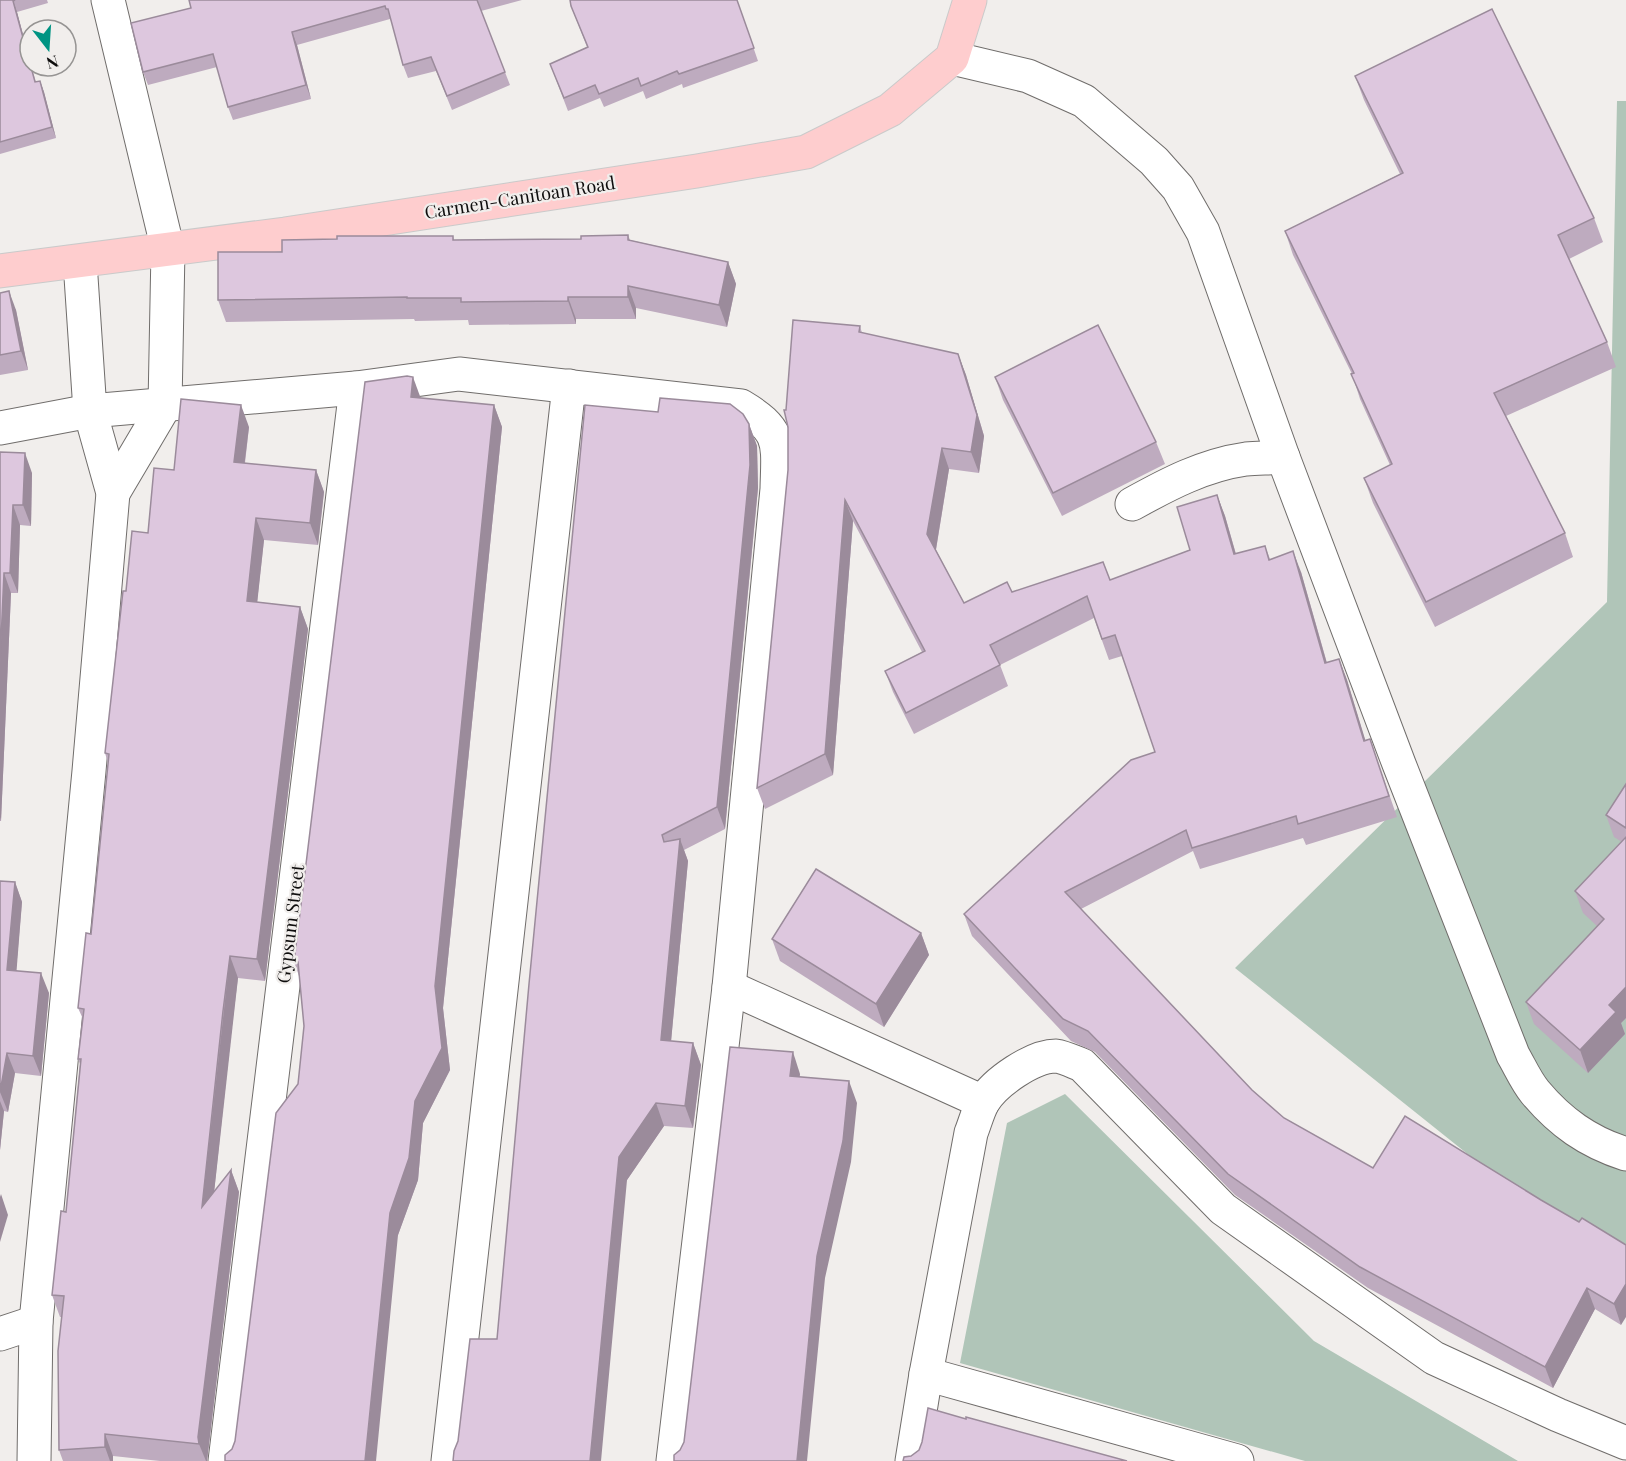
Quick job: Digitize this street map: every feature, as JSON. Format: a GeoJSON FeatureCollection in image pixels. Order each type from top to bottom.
{"type":"FeatureCollection","features":[{"type":"Feature","properties":{"kind":"main road"},"geometry":{"type":"LineString","coordinates":[[952,58],[970,0]]}},
{"type":"Feature","properties":{"kind":"main road","name":"Carmen-Canitoan Road"},"geometry":{"type":"LineString","coordinates":[[0,271],[168,250],[697,171],[806,152],[890,110],[952,58]]}},
{"type":"Feature","properties":{"kind":"street"},"geometry":{"type":"LineString","coordinates":[[108,0],[168,250],[165,405],[113,493]]}},
{"type":"Feature","properties":{"kind":"street"},"geometry":{"type":"LineString","coordinates":[[952,58],[1028,76],[1084,101],[1154,161],[1178,188],[1203,232],[1399,764],[1513,1055],[1533,1090],[1570,1128],[1610,1149],[1626,1154]]}},
{"type":"Feature","properties":{"kind":"street"},"geometry":{"type":"LineString","coordinates":[[34,1461],[36,1322],[113,493],[90,411],[80,262]]}},
{"type":"Feature","properties":{"kind":"street"},"geometry":{"type":"LineString","coordinates":[[0,428],[90,411],[356,388],[459,374],[741,406],[760,417],[772,429],[778,452],[777,489],[729,987],[673,1461]]}},
{"type":"Feature","properties":{"kind":"street"},"geometry":{"type":"LineString","coordinates":[[448,1461],[569,386]]}},
{"type":"Feature","properties":{"kind":"street","name":"Gypsum Street"},"geometry":{"type":"LineString","coordinates":[[225,1461],[356,388]]}},
{"type":"Feature","properties":{"kind":"street"},"geometry":{"type":"LineString","coordinates":[[1132,504],[1179,479],[1208,468],[1245,459],[1284,457]]}},
{"type":"Feature","properties":{"kind":"street"},"geometry":{"type":"LineString","coordinates":[[729,987],[983,1102]]}},
{"type":"Feature","properties":{"kind":"street"},"geometry":{"type":"LineString","coordinates":[[912,1461],[971,1133],[983,1102],[998,1085],[1029,1063],[1043,1057],[1059,1056],[1082,1065],[1222,1209],[1434,1358],[1558,1415],[1626,1443]]}},
{"type":"Feature","properties":{"kind":"street"},"geometry":{"type":"LineString","coordinates":[[0,1335],[36,1322]]}},
{"type":"Feature","properties":{"kind":"street"},"geometry":{"type":"LineString","coordinates":[[926,1374],[1237,1461]]}},
{"type":"Feature","properties":{"kind":"green space"},"geometry":{"type":"Polygon","coordinates":[[[1617,101],[1626,101],[1626,1278],[1620,1276],[1235,968],[1607,602],[1617,101]]]}},
{"type":"Feature","properties":{"kind":"green space"},"geometry":{"type":"Polygon","coordinates":[[[1065,1094],[1314,1341],[1518,1461],[1305,1461],[960,1363],[1007,1123],[1065,1094]]]}},
{"type":"Feature","properties":{"kind":"building"},"geometry":{"type":"Polygon","coordinates":[[[0,0],[15,0],[13,1],[18,19],[18,78],[34,78],[35,82],[40,81],[52,127],[0,142],[0,0]]]}},
{"type":"Feature","properties":{"kind":"building"},"geometry":{"type":"Polygon","coordinates":[[[189,0],[477,0],[505,72],[447,96],[431,57],[403,65],[388,9],[385,6],[292,32],[306,85],[228,107],[213,54],[143,72],[131,23],[191,8],[189,0]]]}},
{"type":"Feature","properties":{"kind":"building"},"geometry":{"type":"Polygon","coordinates":[[[570,0],[737,0],[754,48],[679,74],[677,71],[641,86],[638,78],[599,94],[595,85],[564,98],[550,64],[588,47],[570,0]]]}},
{"type":"Feature","properties":{"kind":"building"},"geometry":{"type":"Polygon","coordinates":[[[1492,9],[1594,218],[1558,235],[1607,342],[1494,393],[1565,533],[1426,602],[1364,478],[1392,464],[1351,374],[1354,373],[1285,231],[1403,173],[1355,76],[1492,9]]]}},
{"type":"Feature","properties":{"kind":"building"},"geometry":{"type":"Polygon","coordinates":[[[628,235],[628,240],[728,262],[719,305],[628,286],[628,297],[568,297],[568,301],[461,302],[461,298],[407,297],[218,300],[218,252],[282,252],[282,240],[337,239],[337,236],[453,236],[453,240],[581,239],[581,236],[628,235]]]}},
{"type":"Feature","properties":{"kind":"building"},"geometry":{"type":"Polygon","coordinates":[[[9,291],[21,351],[0,355],[0,293],[9,291]]]}},
{"type":"Feature","properties":{"kind":"building"},"geometry":{"type":"Polygon","coordinates":[[[793,320],[860,326],[859,332],[958,354],[977,415],[971,452],[942,448],[927,534],[964,603],[1007,582],[1012,592],[1103,562],[1110,580],[1190,550],[1177,507],[1217,495],[1234,554],[1265,546],[1269,560],[1293,551],[1325,663],[1339,659],[1364,741],[1370,739],[1389,796],[1298,824],[1296,816],[1192,848],[1186,830],[1065,892],[1252,1090],[1284,1118],[1373,1168],[1405,1116],[1541,1200],[1579,1222],[1582,1218],[1626,1245],[1626,1284],[1614,1304],[1587,1288],[1545,1367],[1360,1267],[1228,1174],[1088,1031],[1063,1019],[964,914],[1131,760],[1155,752],[1115,635],[1102,639],[1087,596],[990,645],[1000,665],[906,713],[885,671],[925,651],[845,500],[825,754],[757,788],[788,470],[788,427],[784,410],[786,410],[793,320]]]}},
{"type":"Feature","properties":{"kind":"building"},"geometry":{"type":"Polygon","coordinates":[[[1098,325],[1156,442],[1053,493],[995,377],[1098,325]]]}},
{"type":"Feature","properties":{"kind":"building"},"geometry":{"type":"Polygon","coordinates":[[[413,377],[411,397],[494,405],[435,986],[442,1048],[415,1101],[409,1158],[390,1213],[365,1461],[225,1461],[225,1455],[232,1449],[235,1441],[276,1113],[298,1084],[304,1026],[298,962],[294,962],[365,382],[413,377]]]}},
{"type":"Feature","properties":{"kind":"building"},"geometry":{"type":"Polygon","coordinates":[[[660,398],[730,404],[743,414],[749,424],[750,465],[717,807],[662,835],[664,842],[680,839],[661,1040],[693,1043],[685,1106],[656,1103],[619,1157],[590,1461],[453,1461],[458,1441],[470,1339],[497,1339],[585,405],[658,412],[660,398]]]}},
{"type":"Feature","properties":{"kind":"building"},"geometry":{"type":"Polygon","coordinates":[[[181,399],[241,405],[234,462],[316,470],[310,523],[256,518],[247,601],[300,607],[257,959],[230,956],[223,1011],[202,1207],[231,1170],[198,1437],[199,1444],[105,1434],[105,1447],[59,1450],[58,1351],[64,1296],[52,1295],[61,1211],[66,1212],[84,1009],[78,1008],[86,933],[91,934],[109,754],[105,753],[123,591],[126,591],[132,531],[148,533],[154,468],[174,470],[181,399]]]}},
{"type":"Feature","properties":{"kind":"building"},"geometry":{"type":"Polygon","coordinates":[[[0,452],[25,453],[23,505],[13,505],[10,573],[4,573],[0,663],[0,452]]]}},
{"type":"Feature","properties":{"kind":"building"},"geometry":{"type":"Polygon","coordinates":[[[1626,784],[1626,828],[1606,815],[1626,784]]]}},
{"type":"Feature","properties":{"kind":"building"},"geometry":{"type":"Polygon","coordinates":[[[1626,837],[1626,987],[1609,1005],[1616,1012],[1580,1050],[1526,1002],[1604,919],[1575,891],[1626,837]]]}},
{"type":"Feature","properties":{"kind":"building"},"geometry":{"type":"Polygon","coordinates":[[[816,869],[921,933],[876,1004],[772,939],[816,869]]]}},
{"type":"Feature","properties":{"kind":"building"},"geometry":{"type":"Polygon","coordinates":[[[0,881],[15,882],[7,970],[41,973],[33,1056],[7,1053],[0,1092],[0,881]]]}},
{"type":"Feature","properties":{"kind":"building"},"geometry":{"type":"Polygon","coordinates":[[[730,1047],[793,1052],[790,1076],[849,1081],[843,1141],[817,1256],[797,1461],[674,1461],[674,1455],[684,1442],[730,1047]]]}},
{"type":"Feature","properties":{"kind":"building"},"geometry":{"type":"Polygon","coordinates":[[[928,1408],[1127,1461],[903,1461],[904,1457],[911,1456],[919,1450],[928,1408]]]}}]}
